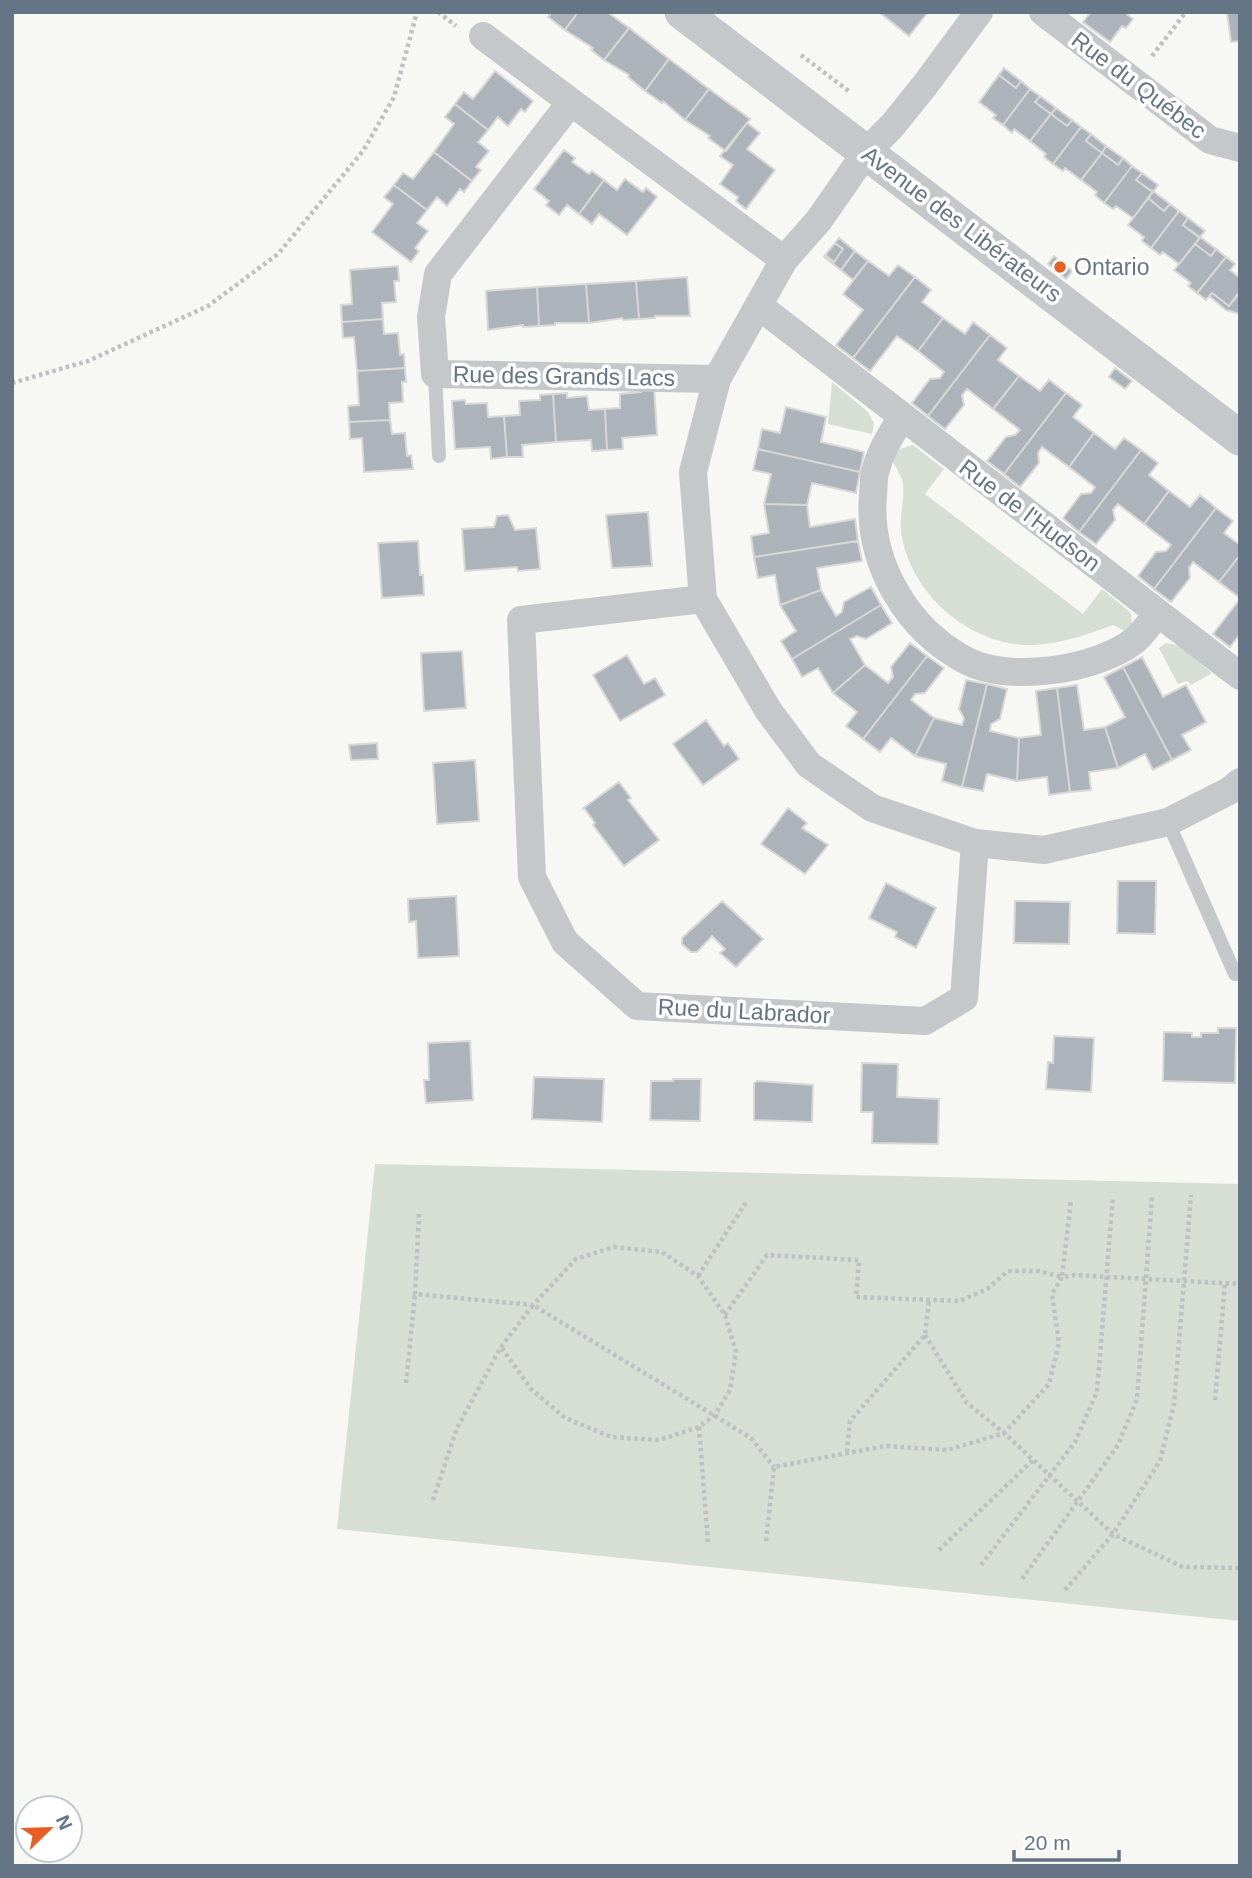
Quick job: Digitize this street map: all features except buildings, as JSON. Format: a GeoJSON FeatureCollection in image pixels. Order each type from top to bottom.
{"type":"FeatureCollection","features":[{"type":"Feature","properties":{"kind":"street","name":"Avenue des Libérateurs"},"geometry":{"type":"LineString","coordinates":[[682,12],[1240,438]]}},
{"type":"Feature","properties":{"kind":"street"},"geometry":{"type":"LineString","coordinates":[[979,12],[892,126],[867,151],[819,220],[784,260],[717,379],[693,472],[703,599],[768,710],[809,765],[872,808],[975,843],[1044,850],[1168,822],[1240,782]]}},
{"type":"Feature","properties":{"kind":"street","name":"Rue du Québec"},"geometry":{"type":"LineString","coordinates":[[1043,12],[1210,140],[1240,148]]}},
{"type":"Feature","properties":{"kind":"street"},"geometry":{"type":"LineString","coordinates":[[483,36],[784,260]]}},
{"type":"Feature","properties":{"kind":"street","name":"Rue des Grands Lacs"},"geometry":{"type":"LineString","coordinates":[[571,102],[438,274],[431,317],[435,374],[717,379]]}},
{"type":"Feature","properties":{"kind":"street","name":"Rue de l'Hudson"},"geometry":{"type":"LineString","coordinates":[[759,306],[1240,676]]}},
{"type":"Feature","properties":{"kind":"street"},"geometry":{"type":"LineString","coordinates":[[902,417],[889,437],[875,470],[871,520],[883,568],[906,610],[933,638],[968,662],[1008,671],[1051,671],[1096,662],[1116,651],[1135,640],[1158,612]]}},
{"type":"Feature","properties":{"kind":"street","name":"Rue du Labrador"},"geometry":{"type":"LineString","coordinates":[[703,599],[521,620],[532,877],[565,942],[636,1006],[925,1021],[964,998],[975,843]]}},
{"type":"Feature","properties":{"kind":"lane"},"geometry":{"type":"LineString","coordinates":[[435,374],[439,456]]}},
{"type":"Feature","properties":{"kind":"lane"},"geometry":{"type":"LineString","coordinates":[[1168,822],[1235,974]]}},
{"type":"Feature","properties":{"kind":"path"},"geometry":{"type":"LineString","coordinates":[[12,383],[88,362],[208,306],[278,254],[363,151],[394,97],[417,12]]}},
{"type":"Feature","properties":{"kind":"path"},"geometry":{"type":"LineString","coordinates":[[1133,81],[1186,12]]}},
{"type":"Feature","properties":{"kind":"path"},"geometry":{"type":"LineString","coordinates":[[1065,1590],[1113,1534],[1160,1461],[1174,1404],[1191,1195]]}},
{"type":"Feature","properties":{"kind":"path"},"geometry":{"type":"LineString","coordinates":[[981,1565],[1075,1442],[1097,1392],[1113,1196]]}},
{"type":"Feature","properties":{"kind":"path"},"geometry":{"type":"LineString","coordinates":[[1022,1579],[1118,1445],[1137,1399],[1152,1197]]}},
{"type":"Feature","properties":{"kind":"path"},"geometry":{"type":"LineString","coordinates":[[774,1467],[885,1446],[947,1450],[1004,1433],[1049,1384],[1059,1343],[1052,1294],[1062,1277],[1070,1200]]}},
{"type":"Feature","properties":{"kind":"path"},"geometry":{"type":"LineString","coordinates":[[698,1276],[747,1201]]}},
{"type":"Feature","properties":{"kind":"path"},"geometry":{"type":"LineString","coordinates":[[406,1383],[415,1294],[419,1214]]}},
{"type":"Feature","properties":{"kind":"path"},"geometry":{"type":"LineString","coordinates":[[433,1500],[457,1428],[501,1347],[533,1305],[576,1259],[614,1247],[662,1252],[698,1276],[725,1315],[736,1352],[730,1390],[715,1415],[699,1427],[659,1440],[612,1437],[565,1418],[531,1389],[501,1347]]}},
{"type":"Feature","properties":{"kind":"path"},"geometry":{"type":"LineString","coordinates":[[725,1315],[767,1255],[859,1260],[856,1297],[960,1301],[987,1289],[1008,1270],[1039,1271],[1062,1277],[1240,1282]]}},
{"type":"Feature","properties":{"kind":"path"},"geometry":{"type":"LineString","coordinates":[[1215,1400],[1225,1283]]}},
{"type":"Feature","properties":{"kind":"path"},"geometry":{"type":"LineString","coordinates":[[415,1294],[533,1305],[751,1438],[774,1467],[766,1541]]}},
{"type":"Feature","properties":{"kind":"path"},"geometry":{"type":"LineString","coordinates":[[846,1452],[850,1421],[925,1335],[929,1300]]}},
{"type":"Feature","properties":{"kind":"path"},"geometry":{"type":"LineString","coordinates":[[925,1335],[967,1403],[1004,1433],[1113,1534],[1183,1567],[1240,1568]]}},
{"type":"Feature","properties":{"kind":"path"},"geometry":{"type":"LineString","coordinates":[[699,1427],[708,1542]]}},
{"type":"Feature","properties":{"kind":"path"},"geometry":{"type":"LineString","coordinates":[[939,1550],[1033,1460]]}},
{"type":"Feature","properties":{"kind":"shaded area"},"geometry":{"type":"Polygon","coordinates":[[[832,382],[867,411],[874,423],[872,434],[828,424],[832,382]]]}},
{"type":"Feature","properties":{"kind":"shaded area"},"geometry":{"type":"Polygon","coordinates":[[[913,445],[944,469],[925,494],[1083,614],[1102,589],[1131,613],[1132,625],[1127,632],[1113,625],[1054,643],[1011,643],[989,638],[950,615],[933,599],[919,580],[902,538],[903,484],[892,459],[900,449],[913,445]]]}},
{"type":"Feature","properties":{"kind":"shaded area"},"geometry":{"type":"Polygon","coordinates":[[[1166,643],[1180,646],[1212,673],[1191,685],[1187,681],[1178,684],[1159,648],[1166,643]]]}},
{"type":"Feature","properties":{"kind":"shaded area"},"geometry":{"type":"Polygon","coordinates":[[[375,1164],[1240,1184],[1240,1621],[337,1529],[375,1164]]]}},
{"type":"Feature","properties":{"kind":"place","name":"Ontario"},"geometry":{"type":"Point","coordinates":[1060,267]}}]}
